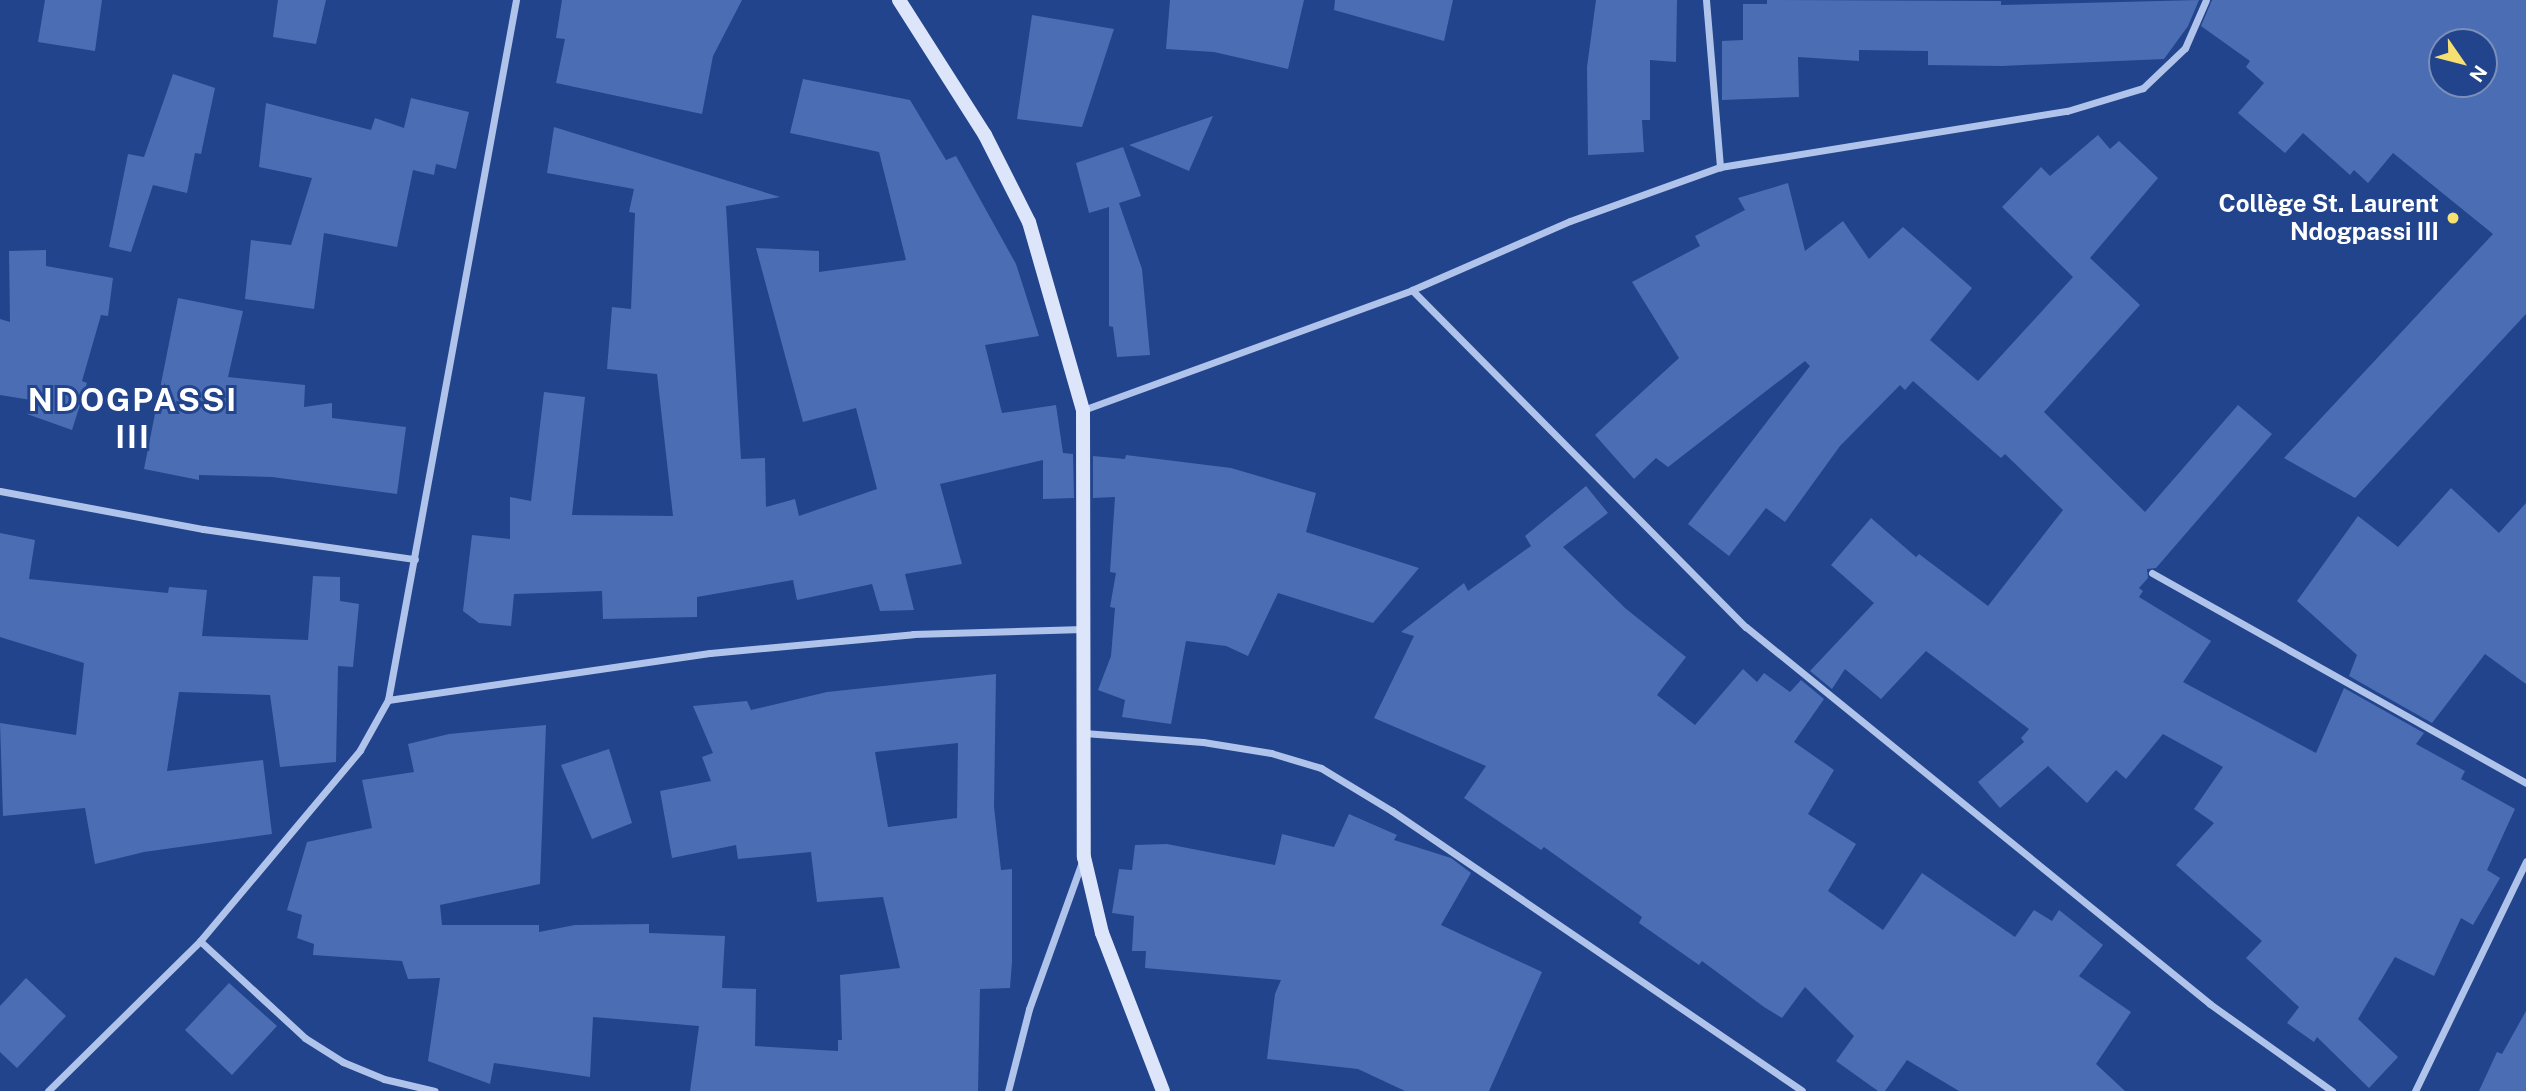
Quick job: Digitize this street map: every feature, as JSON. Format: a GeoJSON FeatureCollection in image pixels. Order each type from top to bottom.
{"type":"FeatureCollection","features":[{"type":"Feature","properties":{"kind":"main road"},"geometry":{"type":"LineString","coordinates":[[899,0],[985,135],[1029,222],[1083,410],[1084,857],[1102,933],[1163,1091]]}},
{"type":"Feature","properties":{"kind":"street"},"geometry":{"type":"LineString","coordinates":[[48,1091],[200,941],[360,750],[388,700],[516,0]]}},
{"type":"Feature","properties":{"kind":"street"},"geometry":{"type":"LineString","coordinates":[[1706,0],[1720,167]]}},
{"type":"Feature","properties":{"kind":"street"},"geometry":{"type":"LineString","coordinates":[[1083,410],[1412,290],[1570,221],[1720,167],[2067,111],[2143,88],[2185,48],[2206,0]]}},
{"type":"Feature","properties":{"kind":"street"},"geometry":{"type":"LineString","coordinates":[[1412,290],[1746,627],[2210,1004],[2332,1091]]}},
{"type":"Feature","properties":{"kind":"street"},"geometry":{"type":"LineString","coordinates":[[0,491],[164,523],[415,559]]}},
{"type":"Feature","properties":{"kind":"street"},"geometry":{"type":"LineString","coordinates":[[2152,573],[2526,783]]}},
{"type":"Feature","properties":{"kind":"street"},"geometry":{"type":"LineString","coordinates":[[388,700],[710,653],[913,634],[1084,629]]}},
{"type":"Feature","properties":{"kind":"street"},"geometry":{"type":"LineString","coordinates":[[1083,733],[1203,743],[1271,753],[1321,768],[1392,811],[1802,1091]]}},
{"type":"Feature","properties":{"kind":"street"},"geometry":{"type":"LineString","coordinates":[[1008,1091],[1029,1009],[1084,857]]}},
{"type":"Feature","properties":{"kind":"street"},"geometry":{"type":"LineString","coordinates":[[2415,1091],[2526,861]]}},
{"type":"Feature","properties":{"kind":"street"},"geometry":{"type":"LineString","coordinates":[[200,941],[314,1044],[384,1079],[435,1091]]}},
{"type":"Feature","properties":{"kind":"building"},"geometry":{"type":"Polygon","coordinates":[[[45,0],[102,0],[95,51],[38,42],[45,0]]]}},
{"type":"Feature","properties":{"kind":"building"},"geometry":{"type":"Polygon","coordinates":[[[278,0],[326,0],[316,44],[273,37],[278,0]]]}},
{"type":"Feature","properties":{"kind":"building"},"geometry":{"type":"Polygon","coordinates":[[[562,0],[742,0],[713,56],[702,114],[556,83],[565,39],[556,38],[562,0]]]}},
{"type":"Feature","properties":{"kind":"building"},"geometry":{"type":"Polygon","coordinates":[[[1170,0],[1304,0],[1288,69],[1214,52],[1166,49],[1170,0]]]}},
{"type":"Feature","properties":{"kind":"building"},"geometry":{"type":"Polygon","coordinates":[[[1335,0],[1453,0],[1444,41],[1334,10],[1335,0]]]}},
{"type":"Feature","properties":{"kind":"building"},"geometry":{"type":"Polygon","coordinates":[[[1596,0],[1677,0],[1676,62],[1650,60],[1650,120],[1642,120],[1644,152],[1588,155],[1587,67],[1596,0]]]}},
{"type":"Feature","properties":{"kind":"building"},"geometry":{"type":"Polygon","coordinates":[[[1767,0],[2001,1],[2001,5],[2199,0],[2188,26],[2164,59],[2002,66],[1928,65],[1928,51],[1859,50],[1859,61],[1798,57],[1799,97],[1722,100],[1722,41],[1743,40],[1743,4],[1767,4],[1767,0]]]}},
{"type":"Feature","properties":{"kind":"building"},"geometry":{"type":"Polygon","coordinates":[[[2212,0],[2526,0],[2526,314],[2355,498],[2284,458],[2493,234],[2393,153],[2368,183],[2354,170],[2350,175],[2303,133],[2285,153],[2238,113],[2264,83],[2246,67],[2250,61],[2201,26],[2212,0]]]}},
{"type":"Feature","properties":{"kind":"building"},"geometry":{"type":"Polygon","coordinates":[[[1032,15],[1114,29],[1082,127],[1017,119],[1032,15]]]}},
{"type":"Feature","properties":{"kind":"building"},"geometry":{"type":"Polygon","coordinates":[[[173,74],[215,88],[201,154],[195,153],[187,193],[153,185],[131,252],[109,247],[128,154],[144,157],[173,74]]]}},
{"type":"Feature","properties":{"kind":"building"},"geometry":{"type":"Polygon","coordinates":[[[803,79],[910,100],[946,160],[956,156],[1016,264],[1039,336],[985,345],[1002,413],[1056,405],[1063,453],[1073,454],[1074,498],[1043,499],[1043,460],[940,484],[962,564],[905,574],[914,610],[880,611],[872,584],[797,600],[793,580],[697,597],[697,617],[603,619],[602,591],[514,594],[511,626],[479,623],[463,611],[472,535],[510,539],[510,497],[531,501],[544,392],[585,397],[572,515],[673,516],[657,374],[607,369],[612,307],[631,309],[635,213],[629,212],[634,189],[547,173],[554,127],[780,197],[726,206],[741,459],[765,458],[766,507],[795,499],[799,516],[877,489],[856,408],[803,422],[756,248],[819,251],[819,272],[906,260],[879,152],[790,133],[803,79]]]}},
{"type":"Feature","properties":{"kind":"building"},"geometry":{"type":"Polygon","coordinates":[[[411,98],[469,112],[456,169],[436,164],[434,175],[413,170],[397,247],[324,233],[314,309],[245,299],[251,240],[291,245],[312,178],[259,167],[266,103],[371,130],[375,118],[404,128],[411,98]]]}},
{"type":"Feature","properties":{"kind":"building"},"geometry":{"type":"Polygon","coordinates":[[[1213,116],[1189,171],[1129,145],[1213,116]]]}},
{"type":"Feature","properties":{"kind":"building"},"geometry":{"type":"Polygon","coordinates":[[[2098,135],[2110,149],[2119,141],[2158,178],[2090,258],[2140,305],[2044,412],[2145,512],[2238,405],[2272,434],[2156,568],[2147,569],[2148,578],[2139,588],[2143,591],[2139,597],[2211,641],[2183,682],[2316,753],[2344,688],[2424,733],[2416,744],[2465,771],[2461,779],[2515,809],[2487,870],[2500,878],[2473,925],[2461,918],[2434,976],[2395,957],[2358,1019],[2398,1057],[2369,1088],[2317,1037],[2314,1042],[2287,1023],[2299,1007],[2246,958],[2262,941],[2176,865],[2214,823],[2194,809],[2223,767],[2163,734],[2126,779],[2116,770],[2087,803],[2048,766],[2000,808],[1978,782],[2024,742],[2021,738],[2029,729],[1926,651],[1881,699],[1845,669],[1832,689],[1810,671],[1874,603],[1831,565],[1871,518],[1916,557],[1919,554],[1988,606],[2063,510],[2005,454],[2001,458],[1913,381],[1905,390],[1900,385],[1840,446],[1785,522],[1766,508],[1729,556],[1688,524],[1810,366],[1805,361],[1668,467],[1656,458],[1634,479],[1595,435],[1679,358],[1632,282],[1700,246],[1695,236],[1745,210],[1738,198],[1788,183],[1805,251],[1843,221],[1869,259],[1903,227],[1972,288],[1930,340],[1978,381],[2073,277],[2002,207],[2041,167],[2050,176],[2098,135]]]}},
{"type":"Feature","properties":{"kind":"building"},"geometry":{"type":"Polygon","coordinates":[[[1123,147],[1141,196],[1119,203],[1142,269],[1150,355],[1117,357],[1113,327],[1109,326],[1109,207],[1089,213],[1076,163],[1123,147]]]}},
{"type":"Feature","properties":{"kind":"building"},"geometry":{"type":"Polygon","coordinates":[[[46,250],[46,266],[113,278],[108,316],[101,315],[82,381],[87,383],[72,430],[27,414],[31,400],[0,395],[0,319],[10,322],[9,251],[46,250]]]}},
{"type":"Feature","properties":{"kind":"building"},"geometry":{"type":"Polygon","coordinates":[[[178,298],[243,311],[228,377],[305,385],[304,407],[332,403],[332,418],[406,427],[397,494],[272,477],[199,475],[199,480],[144,469],[178,298]]]}},
{"type":"Feature","properties":{"kind":"building"},"geometry":{"type":"Polygon","coordinates":[[[1126,455],[1231,468],[1316,493],[1306,532],[1419,568],[1373,623],[1278,593],[1248,656],[1226,646],[1186,641],[1171,724],[1122,717],[1125,700],[1098,690],[1111,656],[1115,608],[1110,607],[1116,573],[1110,572],[1115,497],[1093,498],[1093,456],[1125,459],[1126,455]]]}},
{"type":"Feature","properties":{"kind":"building"},"geometry":{"type":"Polygon","coordinates":[[[1586,486],[1608,513],[1563,547],[1625,608],[1686,657],[1657,695],[1695,725],[1743,669],[1757,682],[1764,673],[1790,692],[1801,680],[1824,699],[1794,742],[1834,770],[1808,814],[1856,844],[1828,891],[1883,930],[1922,873],[2015,937],[2034,910],[2052,921],[2059,910],[2103,945],[2079,976],[2131,1012],[2096,1064],[2125,1091],[1959,1091],[1907,1060],[1885,1091],[1878,1091],[1836,1061],[1854,1036],[1805,987],[1782,1018],[1764,1007],[1702,961],[1699,965],[1639,923],[1642,917],[1544,847],[1541,850],[1464,798],[1486,766],[1374,718],[1414,636],[1401,632],[1464,583],[1468,591],[1531,546],[1525,536],[1586,486]]]}},
{"type":"Feature","properties":{"kind":"building"},"geometry":{"type":"Polygon","coordinates":[[[2451,488],[2499,533],[2526,503],[2526,684],[2485,654],[2432,723],[2349,676],[2357,655],[2297,601],[2358,516],[2398,547],[2451,488]]]}},
{"type":"Feature","properties":{"kind":"building"},"geometry":{"type":"Polygon","coordinates":[[[0,533],[35,540],[29,579],[168,593],[169,587],[207,590],[202,636],[308,640],[313,576],[340,577],[340,601],[359,604],[353,667],[338,666],[336,762],[280,767],[270,695],[179,692],[167,771],[263,760],[272,834],[144,852],[95,864],[85,808],[3,816],[0,723],[76,735],[84,663],[0,637],[0,533]]]}},
{"type":"Feature","properties":{"kind":"building"},"geometry":{"type":"Polygon","coordinates":[[[996,674],[994,807],[1001,870],[1012,869],[1012,962],[1010,988],[980,989],[978,1091],[690,1091],[699,1026],[593,1017],[590,1077],[494,1063],[490,1084],[428,1061],[440,978],[408,979],[402,961],[313,955],[314,944],[297,938],[302,915],[287,910],[307,842],[372,828],[362,780],[414,772],[408,744],[449,734],[546,725],[540,884],[440,905],[442,925],[539,925],[539,932],[575,925],[649,924],[649,933],[725,936],[722,988],[756,989],[755,1046],[838,1051],[838,1040],[842,1040],[840,975],[900,968],[883,897],[817,902],[811,852],[738,859],[736,845],[672,858],[660,791],[711,781],[702,757],[713,753],[693,706],[747,701],[751,710],[827,692],[996,674]],[[958,743],[875,752],[888,827],[957,818],[958,743]]]}},
{"type":"Feature","properties":{"kind":"building"},"geometry":{"type":"Polygon","coordinates":[[[609,749],[632,823],[592,839],[561,765],[609,749]]]}},
{"type":"Feature","properties":{"kind":"building"},"geometry":{"type":"Polygon","coordinates":[[[1349,814],[1397,835],[1394,840],[1451,858],[1471,873],[1441,925],[1542,972],[1489,1091],[1405,1091],[1358,1069],[1267,1059],[1275,994],[1281,980],[1145,968],[1146,951],[1132,951],[1134,916],[1112,913],[1119,869],[1132,870],[1135,845],[1167,844],[1275,865],[1282,834],[1334,847],[1349,814]]]}},
{"type":"Feature","properties":{"kind":"building"},"geometry":{"type":"Polygon","coordinates":[[[26,978],[66,1016],[17,1068],[0,1052],[0,1006],[26,978]]]}},
{"type":"Feature","properties":{"kind":"building"},"geometry":{"type":"Polygon","coordinates":[[[229,983],[277,1026],[232,1075],[185,1030],[229,983]]]}},
{"type":"Feature","properties":{"kind":"building"},"geometry":{"type":"Polygon","coordinates":[[[2526,1011],[2526,1091],[2479,1091],[2497,1052],[2502,1054],[2526,1011]]]}},
{"type":"Feature","properties":{"kind":"place","name":"Collège St. Laurent Ndogpassi III"},"geometry":{"type":"Point","coordinates":[2453,218]}},
{"type":"Feature","properties":{"kind":"district","name":"NDOGPASSI III"},"geometry":{"type":"Point","coordinates":[133,420]}}]}
